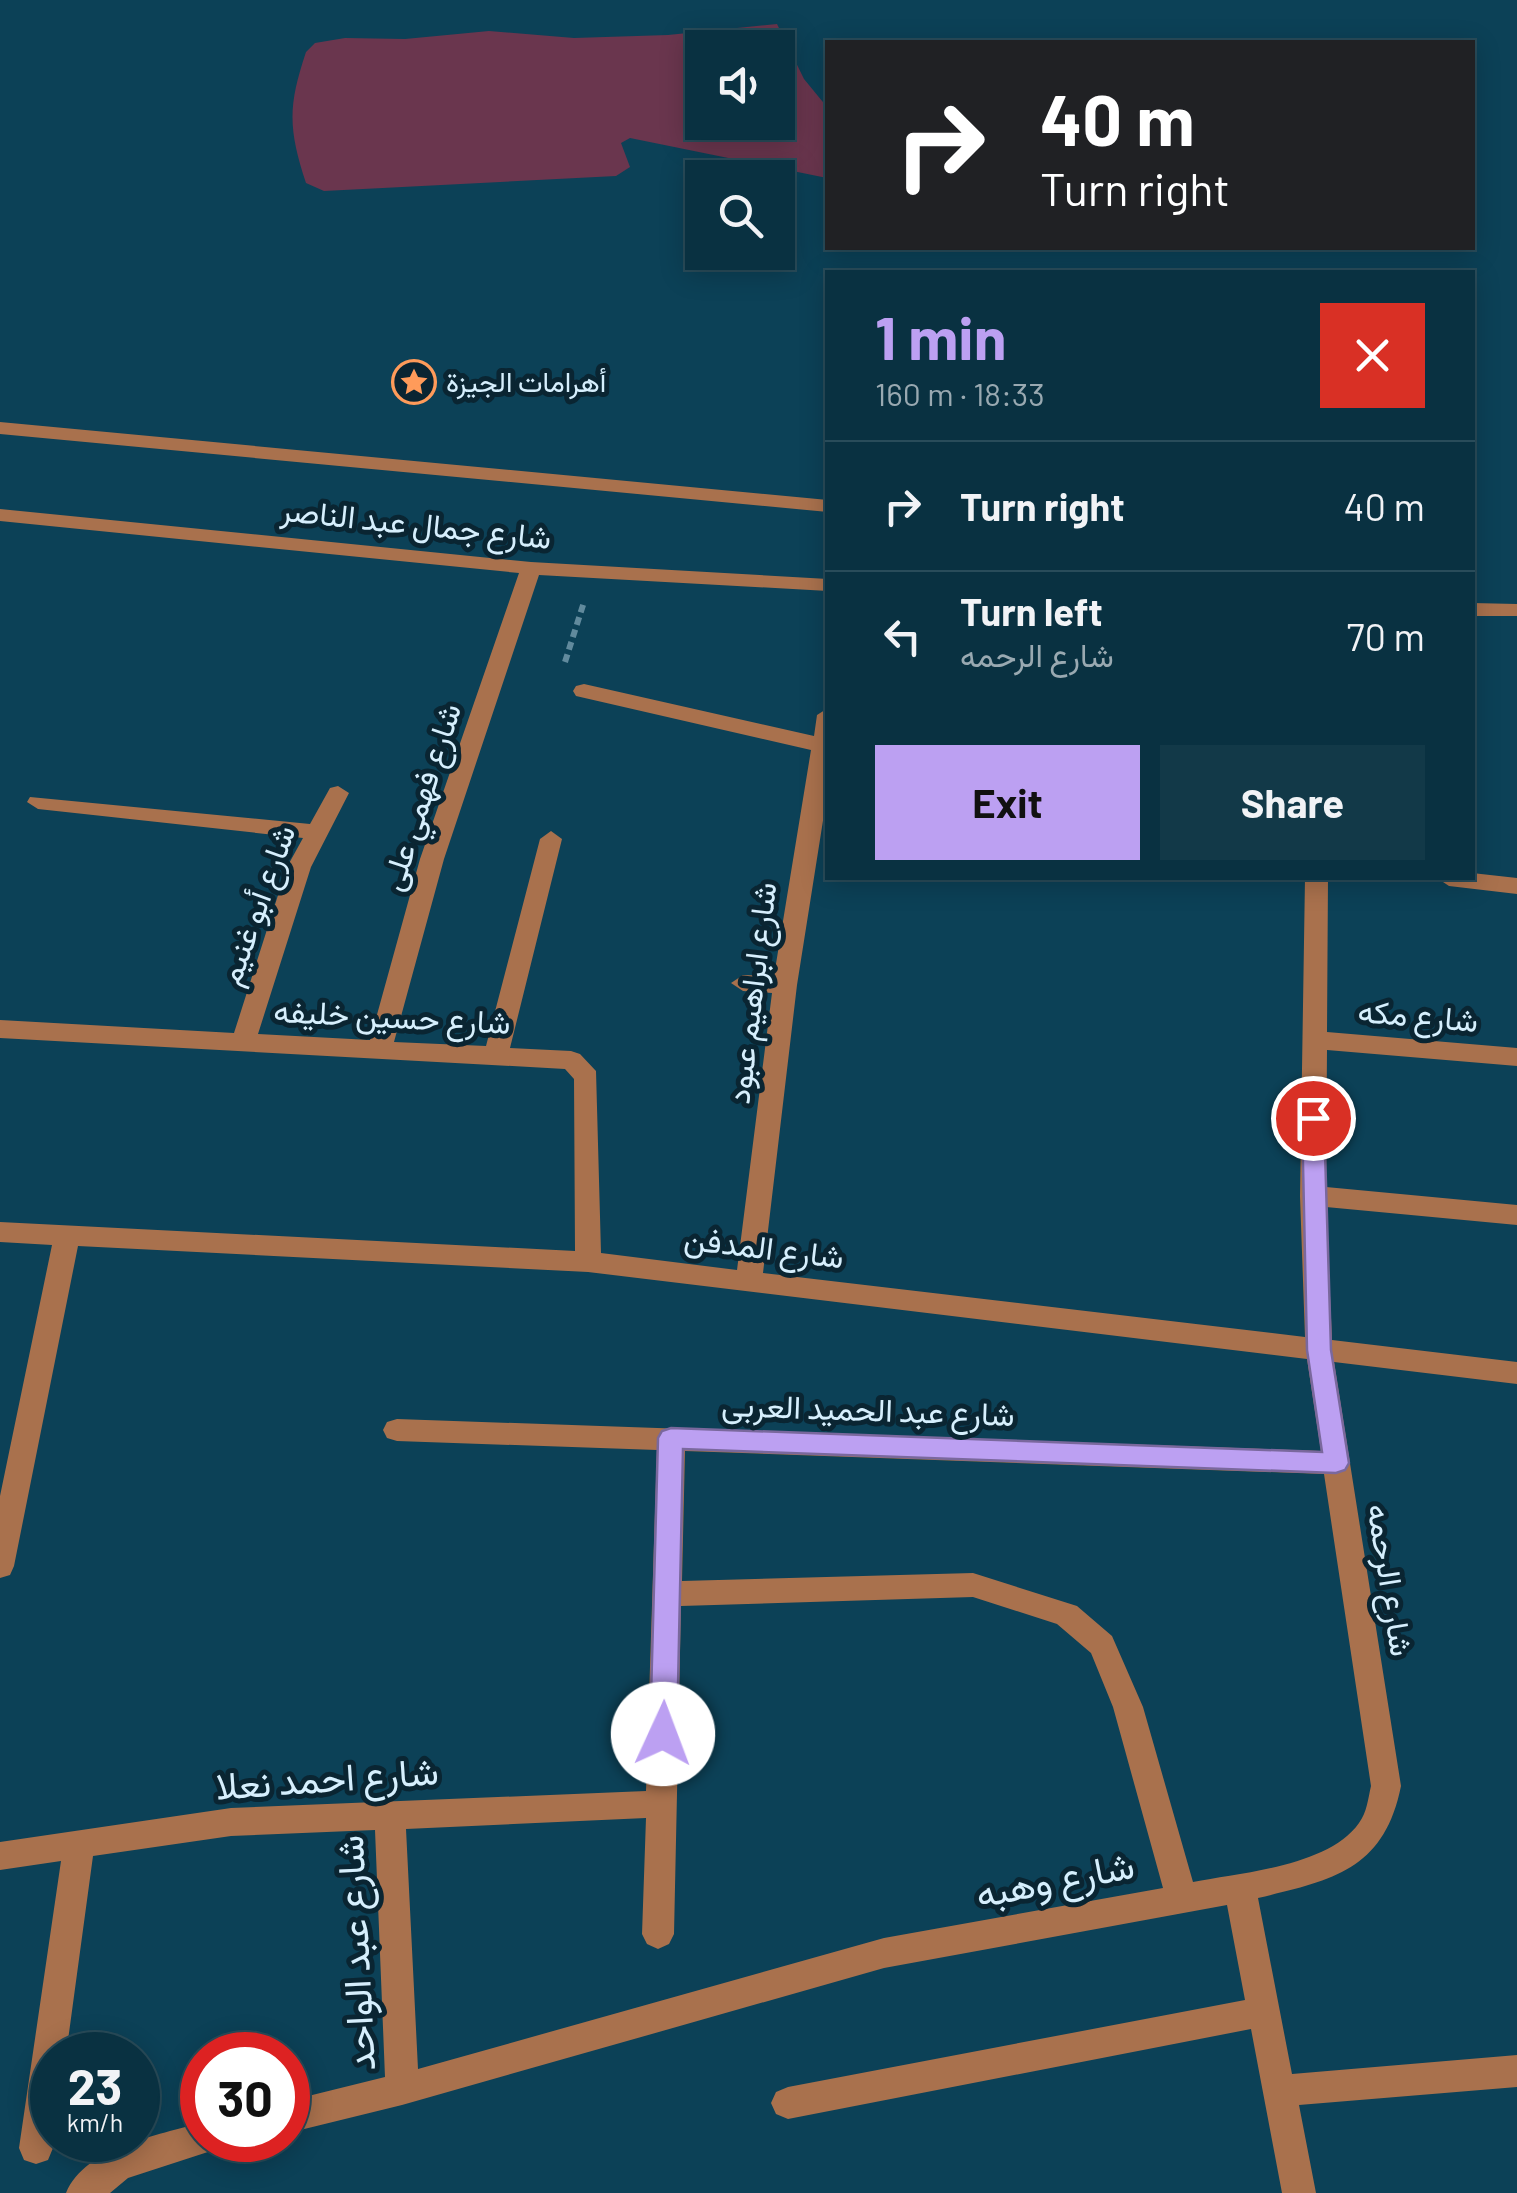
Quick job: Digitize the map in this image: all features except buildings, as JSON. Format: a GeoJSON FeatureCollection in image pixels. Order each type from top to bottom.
{"type":"FeatureCollection","features":[{"type":"Feature","properties":{"kind":"street"},"geometry":{"type":"LineString","coordinates":[[0,428],[825,506]]}},
{"type":"Feature","properties":{"kind":"street","name":"شارع جمال عبد الناصر"},"geometry":{"type":"LineString","coordinates":[[0,515],[530,568],[825,585]]}},
{"type":"Feature","properties":{"kind":"street","name":"شارع فهمي على"},"geometry":{"type":"LineString","coordinates":[[380,1048],[432,859],[530,568]]}},
{"type":"Feature","properties":{"kind":"street"},"geometry":{"type":"LineString","coordinates":[[1475,609],[1517,610]]}},
{"type":"Feature","properties":{"kind":"street"},"geometry":{"type":"LineString","coordinates":[[584,691],[822,745]]}},
{"type":"Feature","properties":{"kind":"street","name":"شارع ابراهيم عبود"},"geometry":{"type":"LineString","coordinates":[[749,1282],[784,985],[816,840],[825,730]]}},
{"type":"Feature","properties":{"kind":"street","name":"شارع أبو غنيم"},"geometry":{"type":"LineString","coordinates":[[243,1043],[300,867],[338,793]]}},
{"type":"Feature","properties":{"kind":"street"},"geometry":{"type":"LineString","coordinates":[[38,802],[316,832]]}},
{"type":"Feature","properties":{"kind":"street"},"geometry":{"type":"LineString","coordinates":[[496,1054],[551,839]]}},
{"type":"Feature","properties":{"kind":"street","name":"شارع الرحمه"},"geometry":{"type":"LineString","coordinates":[[1240,1888],[1331,1864],[1355,1852],[1373,1834],[1384,1811],[1386,1786],[1319,1350],[1313,1196],[1316,880]]}},
{"type":"Feature","properties":{"kind":"street"},"geometry":{"type":"LineString","coordinates":[[1466,880],[1517,886]]}},
{"type":"Feature","properties":{"kind":"street"},"geometry":{"type":"LineString","coordinates":[[744,984],[784,985]]}},
{"type":"Feature","properties":{"kind":"street","name":"شارع حسين خليفه"},"geometry":{"type":"LineString","coordinates":[[0,1029],[562,1057],[584,1071],[588,1262]]}},
{"type":"Feature","properties":{"kind":"street","name":"شارع مكه"},"geometry":{"type":"LineString","coordinates":[[1314,1040],[1517,1056]]}},
{"type":"Feature","properties":{"kind":"street"},"geometry":{"type":"LineString","coordinates":[[1313,1196],[1517,1216]]}},
{"type":"Feature","properties":{"kind":"street","name":"شارع المدفن"},"geometry":{"type":"LineString","coordinates":[[0,1232],[588,1262],[1517,1374]]}},
{"type":"Feature","properties":{"kind":"street"},"geometry":{"type":"LineString","coordinates":[[0,1566],[67,1235]]}},
{"type":"Feature","properties":{"kind":"street","name":"شارع عبد الحميد العربى"},"geometry":{"type":"LineString","coordinates":[[397,1430],[1336,1463]]}},
{"type":"Feature","properties":{"kind":"street"},"geometry":{"type":"LineString","coordinates":[[658,1934],[671,1438]]}},
{"type":"Feature","properties":{"kind":"street"},"geometry":{"type":"LineString","coordinates":[[667,1594],[973,1585],[1067,1614],[1102,1645],[1128,1706],[1182,1897]]}},
{"type":"Feature","properties":{"kind":"street","name":"شارع احمد نعلا"},"geometry":{"type":"LineString","coordinates":[[0,1856],[231,1822],[661,1804]]}},
{"type":"Feature","properties":{"kind":"street","name":"شارع عبد الواحد"},"geometry":{"type":"LineString","coordinates":[[390,1813],[402,2088]]}},
{"type":"Feature","properties":{"kind":"street"},"geometry":{"type":"LineString","coordinates":[[52,2032],[79,1844]]}},
{"type":"Feature","properties":{"kind":"street"},"geometry":{"type":"LineString","coordinates":[[1240,1888],[1299,2193]]}},
{"type":"Feature","properties":{"kind":"street","name":"شارع وهبه"},"geometry":{"type":"LineString","coordinates":[[310,2111],[884,1953],[1240,1888]]}},
{"type":"Feature","properties":{"kind":"street"},"geometry":{"type":"LineString","coordinates":[[788,2103],[1262,2012]]}},
{"type":"Feature","properties":{"kind":"street"},"geometry":{"type":"LineString","coordinates":[[1281,2090],[1517,2071]]}},
{"type":"Feature","properties":{"kind":"street"},"geometry":{"type":"LineString","coordinates":[[83,2193],[118,2165],[180,2145]]}},
{"type":"Feature","properties":{"kind":"path"},"geometry":{"type":"LineString","coordinates":[[565,664],[593,573]]}},
{"type":"Feature","properties":{"kind":"shaded area"},"geometry":{"type":"Polygon","coordinates":[[[777,24],[780,30],[718,30],[777,24]]]}},
{"type":"Feature","properties":{"kind":"shaded area"},"geometry":{"type":"Polygon","coordinates":[[[489,31],[574,38],[685,33],[685,140],[795,140],[795,61],[825,105],[825,178],[795,172],[795,160],[738,160],[630,138],[621,143],[630,167],[616,176],[324,191],[306,183],[292,117],[306,52],[315,43],[489,31]]]}},
{"type":"Feature","properties":{"kind":"place","name":"أهرامات الجيزة"},"geometry":{"type":"Point","coordinates":[414,382]}},
{"type":"Feature","properties":{"kind":"route"},"geometry":{"type":"LineString","coordinates":[[663,1734],[671,1438],[1336,1463],[1319,1350],[1313,1118]]}}]}
